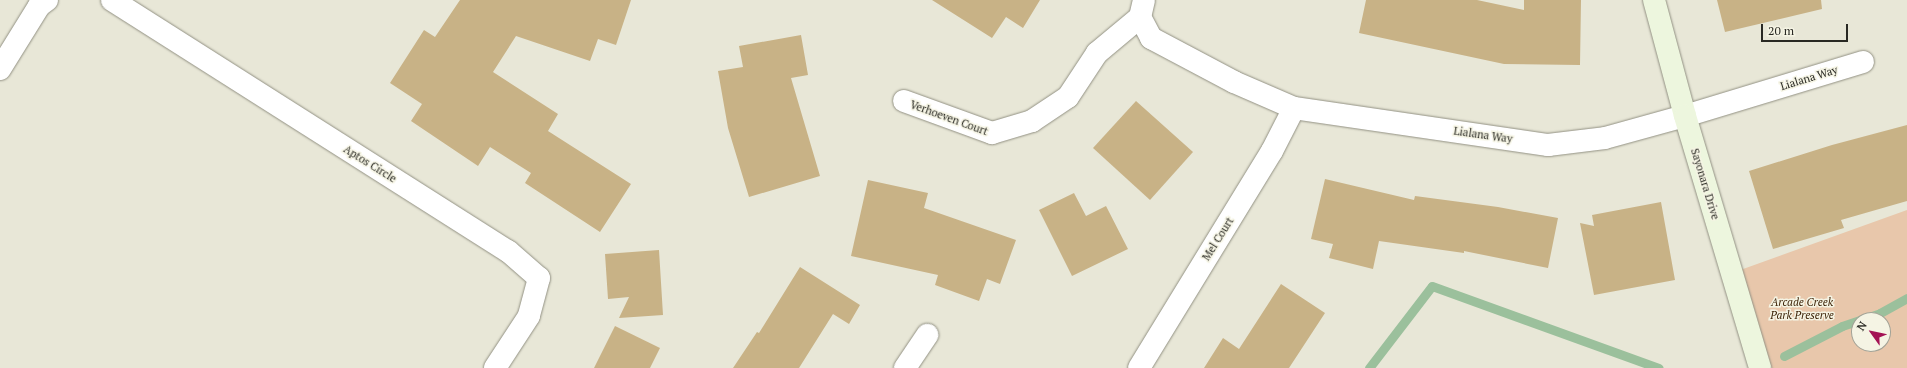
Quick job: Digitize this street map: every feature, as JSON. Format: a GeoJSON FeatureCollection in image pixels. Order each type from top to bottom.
{"type":"FeatureCollection","features":[{"type":"Feature","properties":{"kind":"street"},"geometry":{"type":"LineString","coordinates":[[0,69],[39,6],[47,0]]}},
{"type":"Feature","properties":{"kind":"street","name":"Aptos Circle"},"geometry":{"type":"LineString","coordinates":[[112,0],[508,251],[539,278],[529,316],[495,368]]}},
{"type":"Feature","properties":{"kind":"street","name":"Sayonara Drive"},"geometry":{"type":"LineString","coordinates":[[1654,0],[1685,116],[1760,368]]}},
{"type":"Feature","properties":{"kind":"street","name":"Lialana Way"},"geometry":{"type":"LineString","coordinates":[[1142,9],[1151,38],[1234,82],[1294,108],[1548,145],[1605,138],[1685,116],[1863,62]]}},
{"type":"Feature","properties":{"kind":"street","name":"Verhoeven Court"},"geometry":{"type":"LineString","coordinates":[[904,101],[992,133],[1032,121],[1068,97],[1097,54],[1142,9]]}},
{"type":"Feature","properties":{"kind":"street","name":"Mel Court"},"geometry":{"type":"LineString","coordinates":[[1139,368],[1272,151],[1294,108]]}},
{"type":"Feature","properties":{"kind":"street"},"geometry":{"type":"LineString","coordinates":[[905,368],[927,335]]}},
{"type":"Feature","properties":{"kind":"green space","name":"Arcade Creek Park Preserve"},"geometry":{"type":"Polygon","coordinates":[[[1907,210],[1907,368],[1760,368],[1732,273],[1907,210]]]}},
{"type":"Feature","properties":{"kind":"building"},"geometry":{"type":"Polygon","coordinates":[[[460,0],[631,0],[616,45],[598,39],[590,61],[516,36],[493,72],[558,114],[548,131],[631,184],[600,232],[525,183],[531,173],[490,147],[478,166],[411,121],[422,104],[390,83],[424,30],[435,37],[460,0]]]}},
{"type":"Feature","properties":{"kind":"building"},"geometry":{"type":"Polygon","coordinates":[[[932,0],[1040,0],[1023,28],[1006,17],[992,38],[932,0]]]}},
{"type":"Feature","properties":{"kind":"building"},"geometry":{"type":"Polygon","coordinates":[[[1366,0],[1477,0],[1524,10],[1524,0],[1581,0],[1580,65],[1504,64],[1359,33],[1366,0]]]}},
{"type":"Feature","properties":{"kind":"building"},"geometry":{"type":"Polygon","coordinates":[[[1717,0],[1821,0],[1822,9],[1725,32],[1717,0]]]}},
{"type":"Feature","properties":{"kind":"building"},"geometry":{"type":"Polygon","coordinates":[[[801,35],[808,75],[791,78],[820,176],[749,197],[728,128],[718,71],[743,67],[739,46],[801,35]]]}},
{"type":"Feature","properties":{"kind":"building"},"geometry":{"type":"Polygon","coordinates":[[[1136,101],[1193,152],[1150,200],[1093,148],[1136,101]]]}},
{"type":"Feature","properties":{"kind":"building"},"geometry":{"type":"Polygon","coordinates":[[[1907,125],[1907,201],[1841,220],[1844,228],[1773,249],[1749,171],[1832,145],[1907,125]]]}},
{"type":"Feature","properties":{"kind":"building"},"geometry":{"type":"Polygon","coordinates":[[[1325,179],[1414,200],[1415,196],[1498,207],[1558,218],[1548,268],[1464,251],[1464,253],[1379,241],[1373,269],[1329,258],[1333,244],[1311,239],[1325,179]]]}},
{"type":"Feature","properties":{"kind":"building"},"geometry":{"type":"Polygon","coordinates":[[[868,180],[928,193],[924,208],[1016,240],[1000,284],[987,279],[979,301],[935,285],[938,275],[851,256],[868,180]]]}},
{"type":"Feature","properties":{"kind":"building"},"geometry":{"type":"Polygon","coordinates":[[[1074,193],[1086,216],[1106,206],[1128,249],[1072,276],[1039,210],[1074,193]]]}},
{"type":"Feature","properties":{"kind":"building"},"geometry":{"type":"Polygon","coordinates":[[[1661,202],[1675,280],[1594,295],[1580,223],[1594,226],[1592,215],[1661,202]]]}},
{"type":"Feature","properties":{"kind":"building"},"geometry":{"type":"Polygon","coordinates":[[[659,250],[663,315],[619,318],[629,297],[608,299],[605,254],[659,250]]]}},
{"type":"Feature","properties":{"kind":"building"},"geometry":{"type":"Polygon","coordinates":[[[800,267],[860,305],[849,324],[833,314],[799,368],[733,368],[757,332],[759,333],[800,267]]]}},
{"type":"Feature","properties":{"kind":"building"},"geometry":{"type":"Polygon","coordinates":[[[1281,284],[1325,313],[1289,368],[1204,368],[1223,338],[1239,349],[1281,284]]]}},
{"type":"Feature","properties":{"kind":"building"},"geometry":{"type":"Polygon","coordinates":[[[615,326],[660,348],[650,368],[594,368],[615,326]]]}},
{"type":"Feature","properties":{"kind":"waterway"},"geometry":{"type":"LineString","coordinates":[[1369,368],[1432,286],[1659,368]]}},
{"type":"Feature","properties":{"kind":"waterway"},"geometry":{"type":"LineString","coordinates":[[1882,312],[1907,298]]}},
{"type":"Feature","properties":{"kind":"waterway"},"geometry":{"type":"LineString","coordinates":[[1784,356],[1851,323]]}}]}
